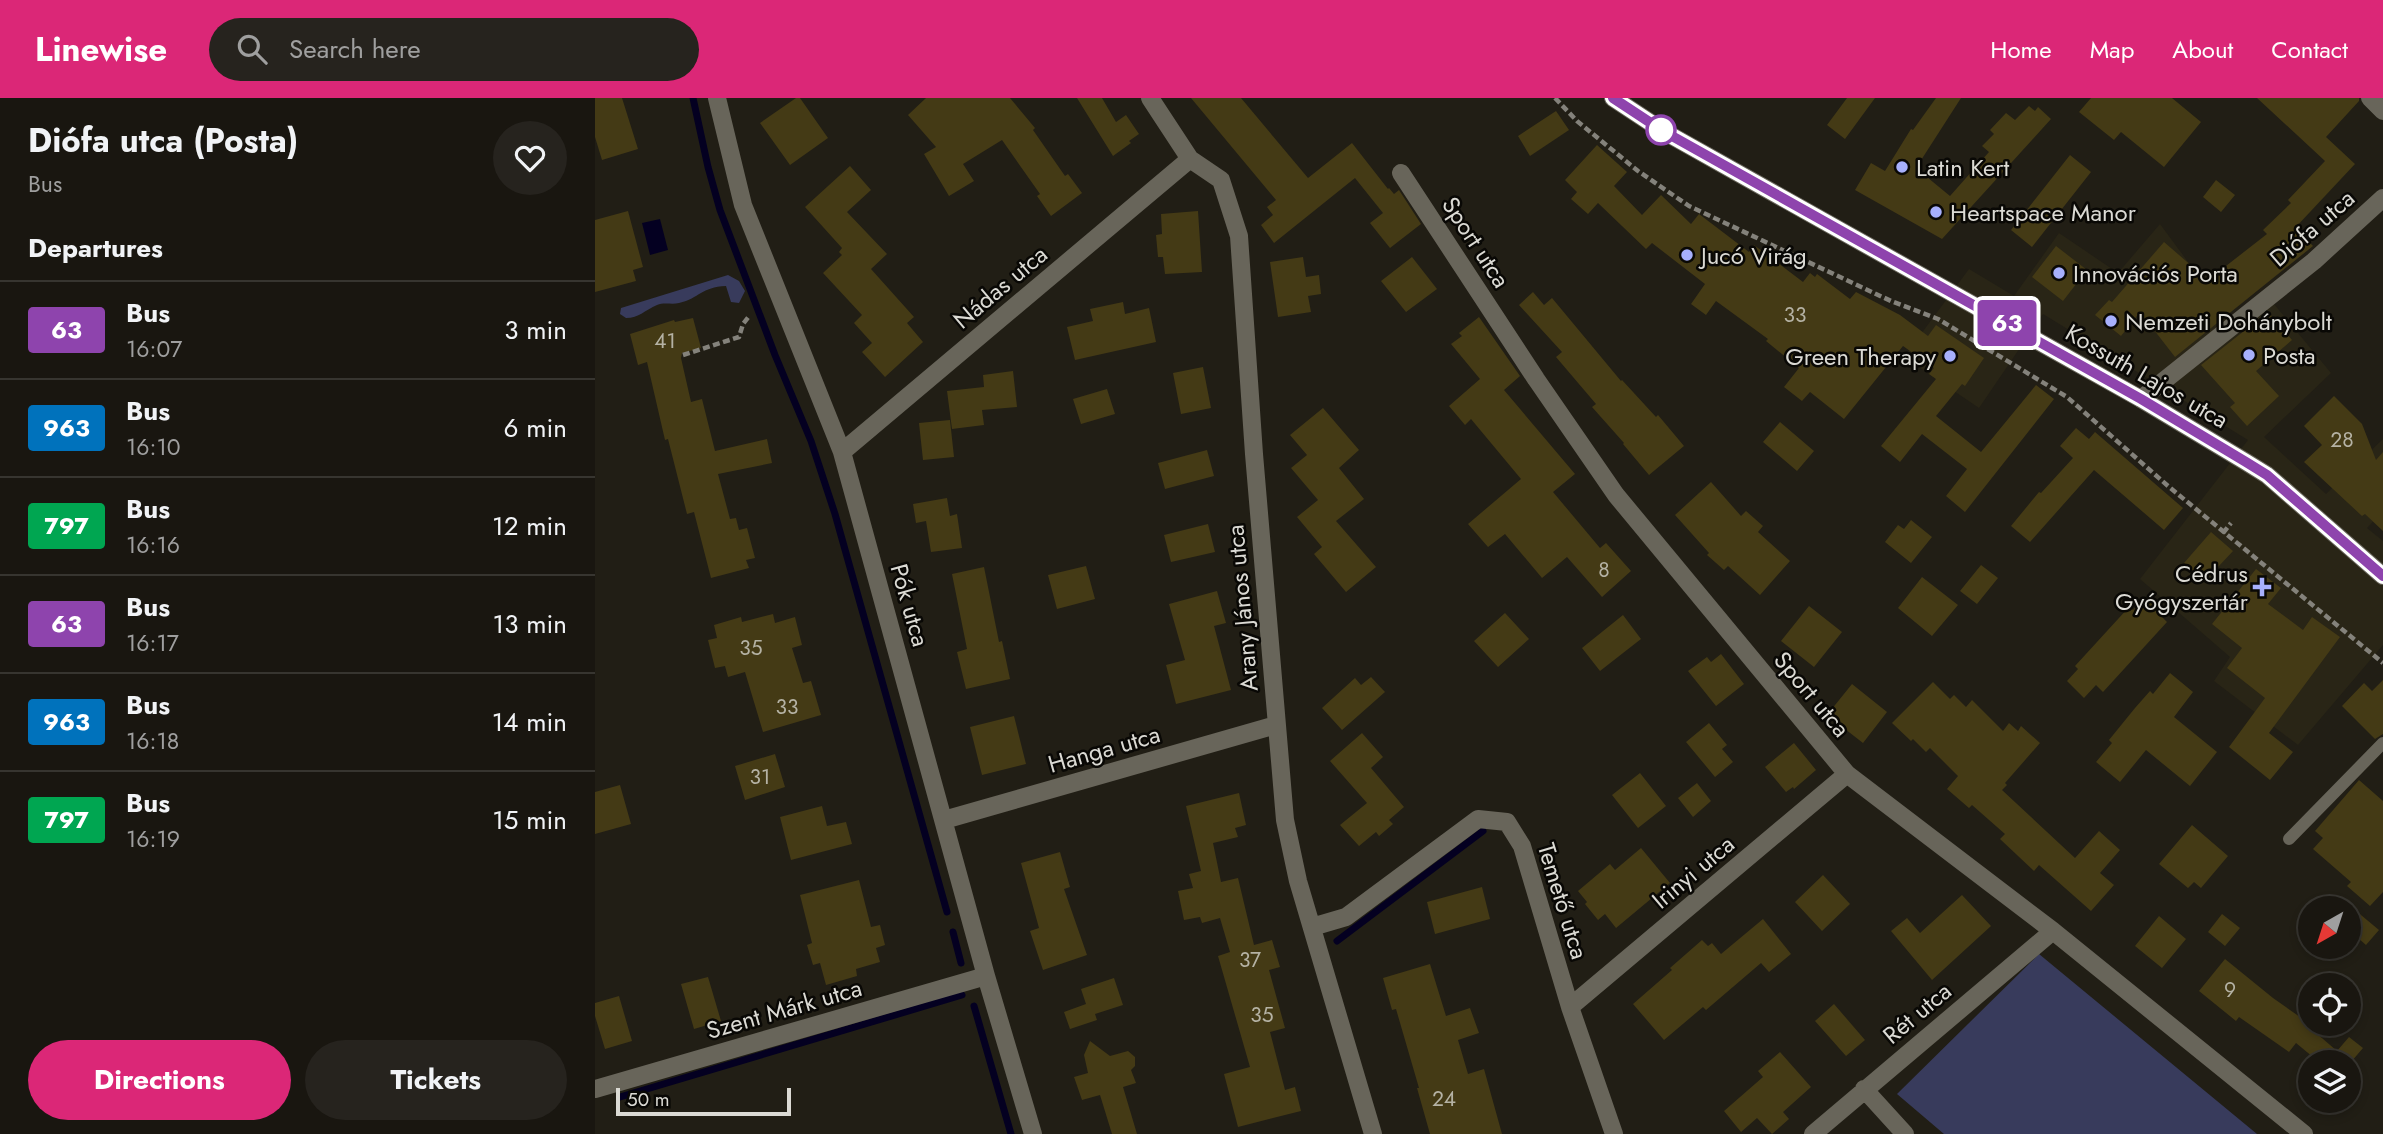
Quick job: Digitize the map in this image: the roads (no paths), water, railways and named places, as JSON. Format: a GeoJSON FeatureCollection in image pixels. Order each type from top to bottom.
{"type":"FeatureCollection","features":[{"type":"Feature","properties":{"kind":"street","name":"Pók utca"},"geometry":{"type":"LineString","coordinates":[[717,98],[743,205],[842,452],[986,976],[1033,1134]]}},
{"type":"Feature","properties":{"kind":"street","name":"Arany János utca"},"geometry":{"type":"LineString","coordinates":[[1150,98],[1190,159],[1221,180],[1239,236],[1254,454],[1285,820],[1298,881],[1373,1134]]}},
{"type":"Feature","properties":{"kind":"street","name":"Kossuth Lajos utca"},"geometry":{"type":"LineString","coordinates":[[1613,98],[1663,131],[2141,399],[2267,475],[2383,576]]}},
{"type":"Feature","properties":{"kind":"street"},"geometry":{"type":"LineString","coordinates":[[2370,98],[2383,111]]}},
{"type":"Feature","properties":{"kind":"street","name":"Nádas utca"},"geometry":{"type":"LineString","coordinates":[[842,452],[1190,159]]}},
{"type":"Feature","properties":{"kind":"street","name":"Sport utca"},"geometry":{"type":"LineString","coordinates":[[1402,173],[1536,379],[1616,495],[1847,774],[2053,931],[2304,1134]]}},
{"type":"Feature","properties":{"kind":"street","name":"Diófa utca"},"geometry":{"type":"LineString","coordinates":[[2141,399],[2314,261],[2383,198]]}},
{"type":"Feature","properties":{"kind":"street","name":"Hanga utca"},"geometry":{"type":"LineString","coordinates":[[944,820],[1276,724]]}},
{"type":"Feature","properties":{"kind":"street","name":"Irinyi utca"},"geometry":{"type":"LineString","coordinates":[[1570,1007],[1847,774]]}},
{"type":"Feature","properties":{"kind":"street","name":"Temető utca"},"geometry":{"type":"LineString","coordinates":[[1313,927],[1346,917],[1478,819],[1507,822],[1522,846],[1570,1007],[1614,1134]]}},
{"type":"Feature","properties":{"kind":"street","name":"Rét utca"},"geometry":{"type":"LineString","coordinates":[[1813,1134],[2053,931]]}},
{"type":"Feature","properties":{"kind":"street","name":"Szent Márk utca"},"geometry":{"type":"LineString","coordinates":[[595,1089],[986,976]]}},
{"type":"Feature","properties":{"kind":"street"},"geometry":{"type":"LineString","coordinates":[[1864,1089],[1905,1134]]}},
{"type":"Feature","properties":{"kind":"lane"},"geometry":{"type":"LineString","coordinates":[[2289,839],[2383,743]]}},
{"type":"Feature","properties":{"kind":"waterway"},"geometry":{"type":"LineString","coordinates":[[693,98],[720,210],[811,441],[835,514],[947,912]]}},
{"type":"Feature","properties":{"kind":"waterway"},"geometry":{"type":"LineString","coordinates":[[1337,941],[1483,831]]}},
{"type":"Feature","properties":{"kind":"waterway"},"geometry":{"type":"LineString","coordinates":[[953,932],[961,963]]}},
{"type":"Feature","properties":{"kind":"waterway"},"geometry":{"type":"LineString","coordinates":[[620,1097],[962,995]]}},
{"type":"Feature","properties":{"kind":"waterway"},"geometry":{"type":"LineString","coordinates":[[974,1006],[1011,1134]]}},
{"type":"Feature","properties":{"kind":"place","name":"Latin Kert"},"geometry":{"type":"Point","coordinates":[1902,167]}},
{"type":"Feature","properties":{"kind":"place","name":"Heartspace Manor"},"geometry":{"type":"Point","coordinates":[1936,212]}},
{"type":"Feature","properties":{"kind":"place","name":"Jucó Virág"},"geometry":{"type":"Point","coordinates":[1687,255]}},
{"type":"Feature","properties":{"kind":"place","name":"Innovációs Porta"},"geometry":{"type":"Point","coordinates":[2059,273]}},
{"type":"Feature","properties":{"kind":"place","name":"Nemzeti Dohánybolt"},"geometry":{"type":"Point","coordinates":[2111,321]}},
{"type":"Feature","properties":{"kind":"place","name":"Posta"},"geometry":{"type":"Point","coordinates":[2249,355]}},
{"type":"Feature","properties":{"kind":"place","name":"Green Therapy"},"geometry":{"type":"Point","coordinates":[1950,356]}},
{"type":"Feature","properties":{"kind":"place","name":"Cédrus Gyógyszertár"},"geometry":{"type":"Point","coordinates":[2262,587]}}]}
